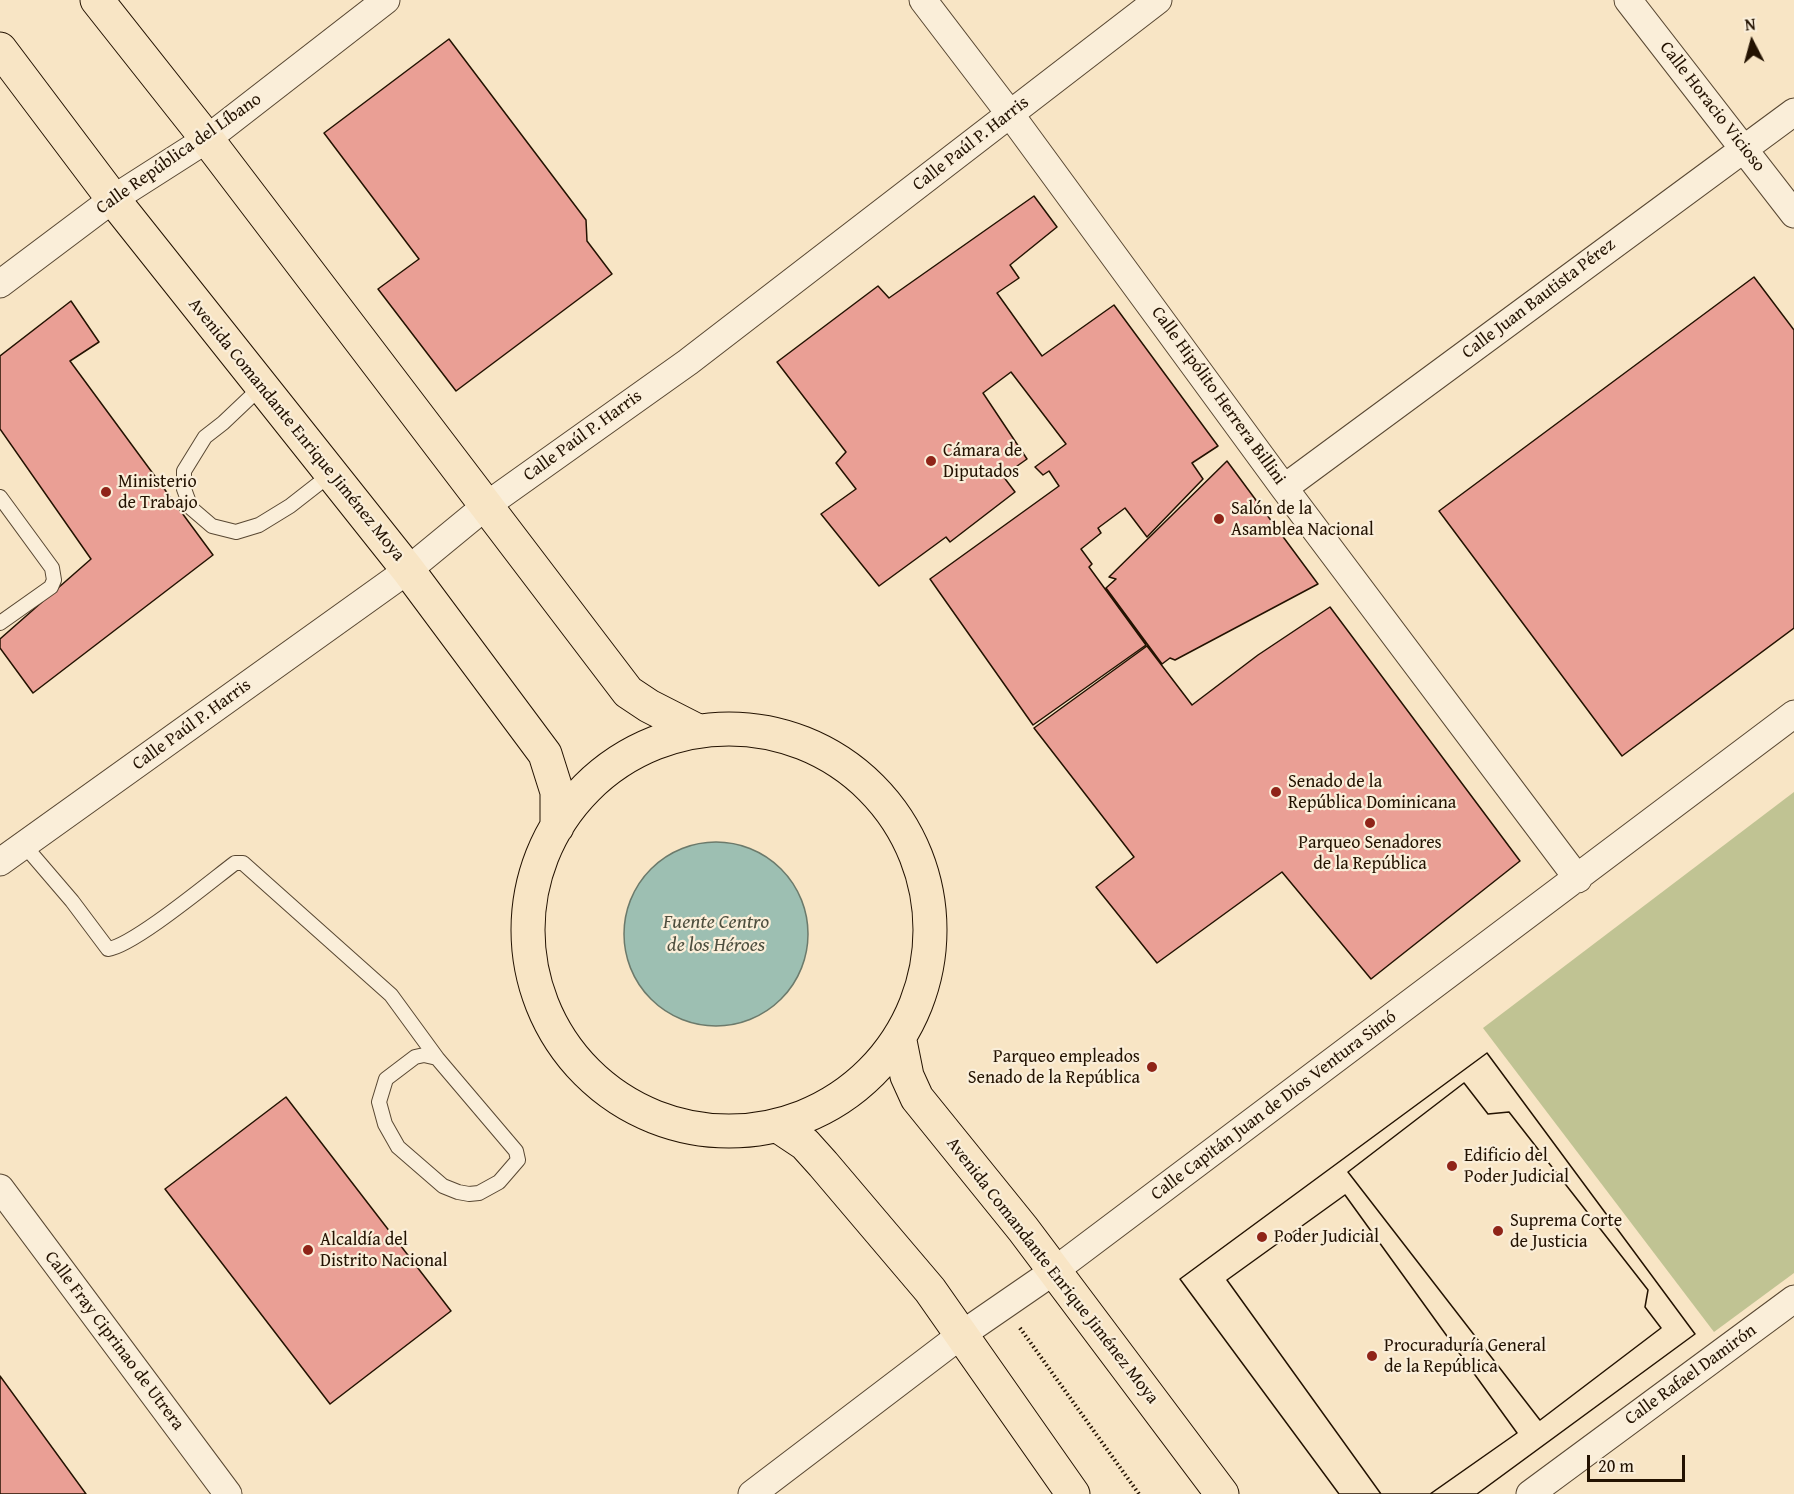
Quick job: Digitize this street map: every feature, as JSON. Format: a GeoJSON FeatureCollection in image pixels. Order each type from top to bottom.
{"type":"FeatureCollection","features":[{"type":"Feature","properties":{"kind":"main road"},"geometry":{"type":"LineString","coordinates":[[98,0],[207,139],[628,692],[649,706],[698,731]]}},
{"type":"Feature","properties":{"kind":"main road","name":"Avenida Comandante Enrique Jiménez Moya"},"geometry":{"type":"LineString","coordinates":[[0,49],[113,199],[408,570],[545,754],[557,792],[557,826]]}},
{"type":"Feature","properties":{"kind":"main road"},"geometry":{"type":"LineString","coordinates":[[749,729],[798,740],[843,763],[881,796],[909,837],[927,884],[932,934],[925,984],[900,1041],[875,1070],[850,1092],[821,1110],[778,1126],[722,1132],[672,1123],[625,1103],[585,1072],[554,1032],[534,985],[527,935],[532,885],[549,838],[578,796],[617,763],[656,742],[698,731],[749,729]]}},
{"type":"Feature","properties":{"kind":"main road","name":"Avenida Comandante Enrique Jiménez Moya"},"geometry":{"type":"LineString","coordinates":[[900,1041],[907,1076],[917,1098],[1023,1229],[1222,1494]]}},
{"type":"Feature","properties":{"kind":"main road"},"geometry":{"type":"LineString","coordinates":[[778,1126],[805,1144],[824,1164],[930,1290],[1073,1494]]}},
{"type":"Feature","properties":{"kind":"street","name":"Calle República del Líbano"},"geometry":{"type":"LineString","coordinates":[[0,284],[113,199],[207,139],[386,0]]}},
{"type":"Feature","properties":{"kind":"street","name":"Calle Hipólito Herrera Billini"},"geometry":{"type":"LineString","coordinates":[[923,0],[1011,114],[1284,488],[1578,879]]}},
{"type":"Feature","properties":{"kind":"street","name":"Calle Paúl P. Harris"},"geometry":{"type":"LineString","coordinates":[[0,862],[408,570],[487,505],[688,362],[1158,0]]}},
{"type":"Feature","properties":{"kind":"street","name":"Calle Horacio Vicioso"},"geometry":{"type":"LineString","coordinates":[[1628,0],[1794,214]]}},
{"type":"Feature","properties":{"kind":"street","name":"Calle Juan Bautista Pérez"},"geometry":{"type":"LineString","coordinates":[[1284,488],[1794,112]]}},
{"type":"Feature","properties":{"kind":"street","name":"Calle Capitán Juan de Dios Ventura Simó"},"geometry":{"type":"LineString","coordinates":[[752,1494],[961,1335],[1054,1271],[1578,879],[1794,714]]}},
{"type":"Feature","properties":{"kind":"street","name":"Calle Fray Ciprinao de Utrera"},"geometry":{"type":"LineString","coordinates":[[0,1188],[228,1494]]}},
{"type":"Feature","properties":{"kind":"street","name":"Calle Rafael Damirón"},"geometry":{"type":"LineString","coordinates":[[1530,1494],[1794,1299]]}},
{"type":"Feature","properties":{"kind":"lane"},"geometry":{"type":"LineString","coordinates":[[261,387],[223,423],[205,436],[184,471],[184,489],[191,508],[212,526],[236,532],[259,525],[290,506],[331,473]]}},
{"type":"Feature","properties":{"kind":"lane"},"geometry":{"type":"LineString","coordinates":[[0,497],[52,568],[54,580],[51,587],[0,623]]}},
{"type":"Feature","properties":{"kind":"lane"},"geometry":{"type":"LineString","coordinates":[[24,845],[72,901],[108,949],[115,948],[135,937],[235,863],[243,863],[392,995],[437,1058],[516,1151],[518,1160],[511,1169],[499,1182],[479,1193],[458,1192],[444,1186],[398,1147],[386,1124],[379,1102],[386,1079],[415,1057],[424,1054],[437,1058]]}},
{"type":"Feature","properties":{"kind":"path"},"geometry":{"type":"LineString","coordinates":[[1004,1306],[1139,1494]]}},
{"type":"Feature","properties":{"kind":"green space"},"geometry":{"type":"Polygon","coordinates":[[[1794,792],[1794,1273],[1714,1332],[1483,1028],[1794,792]]]}},
{"type":"Feature","properties":{"kind":"water","name":"Fuente Centro de los Héroes"},"geometry":{"type":"Polygon","coordinates":[[[716,842],[751,849],[767,857],[781,869],[793,883],[801,899],[808,934],[801,969],[793,985],[781,999],[767,1011],[751,1019],[716,1026],[681,1019],[665,1011],[651,999],[639,985],[631,969],[624,934],[631,899],[639,883],[651,869],[665,857],[681,849],[716,842]]]}},
{"type":"Feature","properties":{"kind":"building"},"geometry":{"type":"Polygon","coordinates":[[[449,39],[586,220],[587,241],[612,274],[456,391],[378,289],[419,259],[324,133],[449,39]]]}},
{"type":"Feature","properties":{"kind":"building","name":"Cámara de Diputados"},"geometry":{"type":"Polygon","coordinates":[[[1034,196],[1057,227],[1010,265],[1019,278],[997,293],[1042,356],[1114,305],[1218,446],[1192,463],[1203,479],[1147,537],[1125,508],[1098,528],[1101,533],[1081,549],[1092,564],[1089,567],[1146,645],[1033,725],[930,579],[1059,486],[1049,471],[1043,475],[1035,467],[1066,444],[1011,372],[983,393],[1027,459],[1003,476],[1015,492],[950,542],[946,537],[879,586],[821,514],[856,489],[836,463],[846,452],[777,362],[878,286],[889,298],[1034,196]]]}},
{"type":"Feature","properties":{"kind":"building"},"geometry":{"type":"Polygon","coordinates":[[[1754,277],[1794,330],[1794,628],[1622,756],[1439,511],[1754,277]]]}},
{"type":"Feature","properties":{"kind":"building","name":"Ministerio de Trabajo"},"geometry":{"type":"Polygon","coordinates":[[[71,301],[99,342],[70,361],[213,555],[33,693],[0,648],[0,639],[91,559],[0,429],[0,356],[71,301]]]}},
{"type":"Feature","properties":{"kind":"building","name":"Salón de la Asamblea Nacional"},"geometry":{"type":"Polygon","coordinates":[[[1227,461],[1318,584],[1175,660],[1170,658],[1162,664],[1106,588],[1116,579],[1109,577],[1227,461]]]}},
{"type":"Feature","properties":{"kind":"building","name":"Senado de la República Dominicana"},"geometry":{"type":"Polygon","coordinates":[[[1330,607],[1520,861],[1371,979],[1282,872],[1157,963],[1096,887],[1134,857],[1034,728],[1147,646],[1192,705],[1258,655],[1330,607]]]}},
{"type":"Feature","properties":{"kind":"building","name":"Poder Judicial"},"geometry":{"type":"Polygon","coordinates":[[[1487,1053],[1695,1334],[1477,1494],[1430,1494],[1517,1433],[1345,1195],[1227,1280],[1381,1494],[1339,1494],[1180,1279],[1487,1053]],[[1464,1083],[1348,1172],[1540,1420],[1661,1328],[1645,1307],[1648,1290],[1509,1112],[1488,1114],[1464,1083]]]}},
{"type":"Feature","properties":{"kind":"building","name":"Edificio del Poder Judicial"},"geometry":{"type":"Polygon","coordinates":[[[1487,1053],[1695,1334],[1477,1494],[1339,1494],[1180,1279],[1487,1053]]]}},
{"type":"Feature","properties":{"kind":"building","name":"Suprema Corte de Justicia"},"geometry":{"type":"Polygon","coordinates":[[[1464,1083],[1488,1114],[1509,1112],[1648,1290],[1645,1307],[1661,1328],[1540,1420],[1348,1172],[1464,1083]]]}},
{"type":"Feature","properties":{"kind":"building","name":"Alcaldía del Distrito Nacional"},"geometry":{"type":"Polygon","coordinates":[[[286,1097],[451,1311],[330,1404],[165,1189],[286,1097]]]}},
{"type":"Feature","properties":{"kind":"building","name":"Procuraduría General de la República"},"geometry":{"type":"Polygon","coordinates":[[[1345,1195],[1517,1433],[1430,1494],[1381,1494],[1227,1280],[1345,1195]]]}},
{"type":"Feature","properties":{"kind":"building"},"geometry":{"type":"Polygon","coordinates":[[[0,1376],[86,1494],[0,1494],[0,1376]]]}},
{"type":"Feature","properties":{"kind":"place","name":"Cámara de Diputados"},"geometry":{"type":"Point","coordinates":[931,461]}},
{"type":"Feature","properties":{"kind":"place","name":"Ministerio de Trabajo"},"geometry":{"type":"Point","coordinates":[106,492]}},
{"type":"Feature","properties":{"kind":"place","name":"Salón de la Asamblea Nacional"},"geometry":{"type":"Point","coordinates":[1219,519]}},
{"type":"Feature","properties":{"kind":"place","name":"Senado de la República Dominicana"},"geometry":{"type":"Point","coordinates":[1276,792]}},
{"type":"Feature","properties":{"kind":"place","name":"Parqueo Senadores de la República"},"geometry":{"type":"Point","coordinates":[1370,823]}},
{"type":"Feature","properties":{"kind":"place","name":"Parqueo empleados Senado de la República"},"geometry":{"type":"Point","coordinates":[1152,1067]}},
{"type":"Feature","properties":{"kind":"place","name":"Edificio del Poder Judicial"},"geometry":{"type":"Point","coordinates":[1452,1166]}},
{"type":"Feature","properties":{"kind":"place","name":"Suprema Corte de Justicia"},"geometry":{"type":"Point","coordinates":[1498,1231]}},
{"type":"Feature","properties":{"kind":"place","name":"Poder Judicial"},"geometry":{"type":"Point","coordinates":[1262,1237]}},
{"type":"Feature","properties":{"kind":"place","name":"Alcaldía del Distrito Nacional"},"geometry":{"type":"Point","coordinates":[308,1250]}},
{"type":"Feature","properties":{"kind":"place","name":"Procuraduría General de la República"},"geometry":{"type":"Point","coordinates":[1372,1356]}}]}
